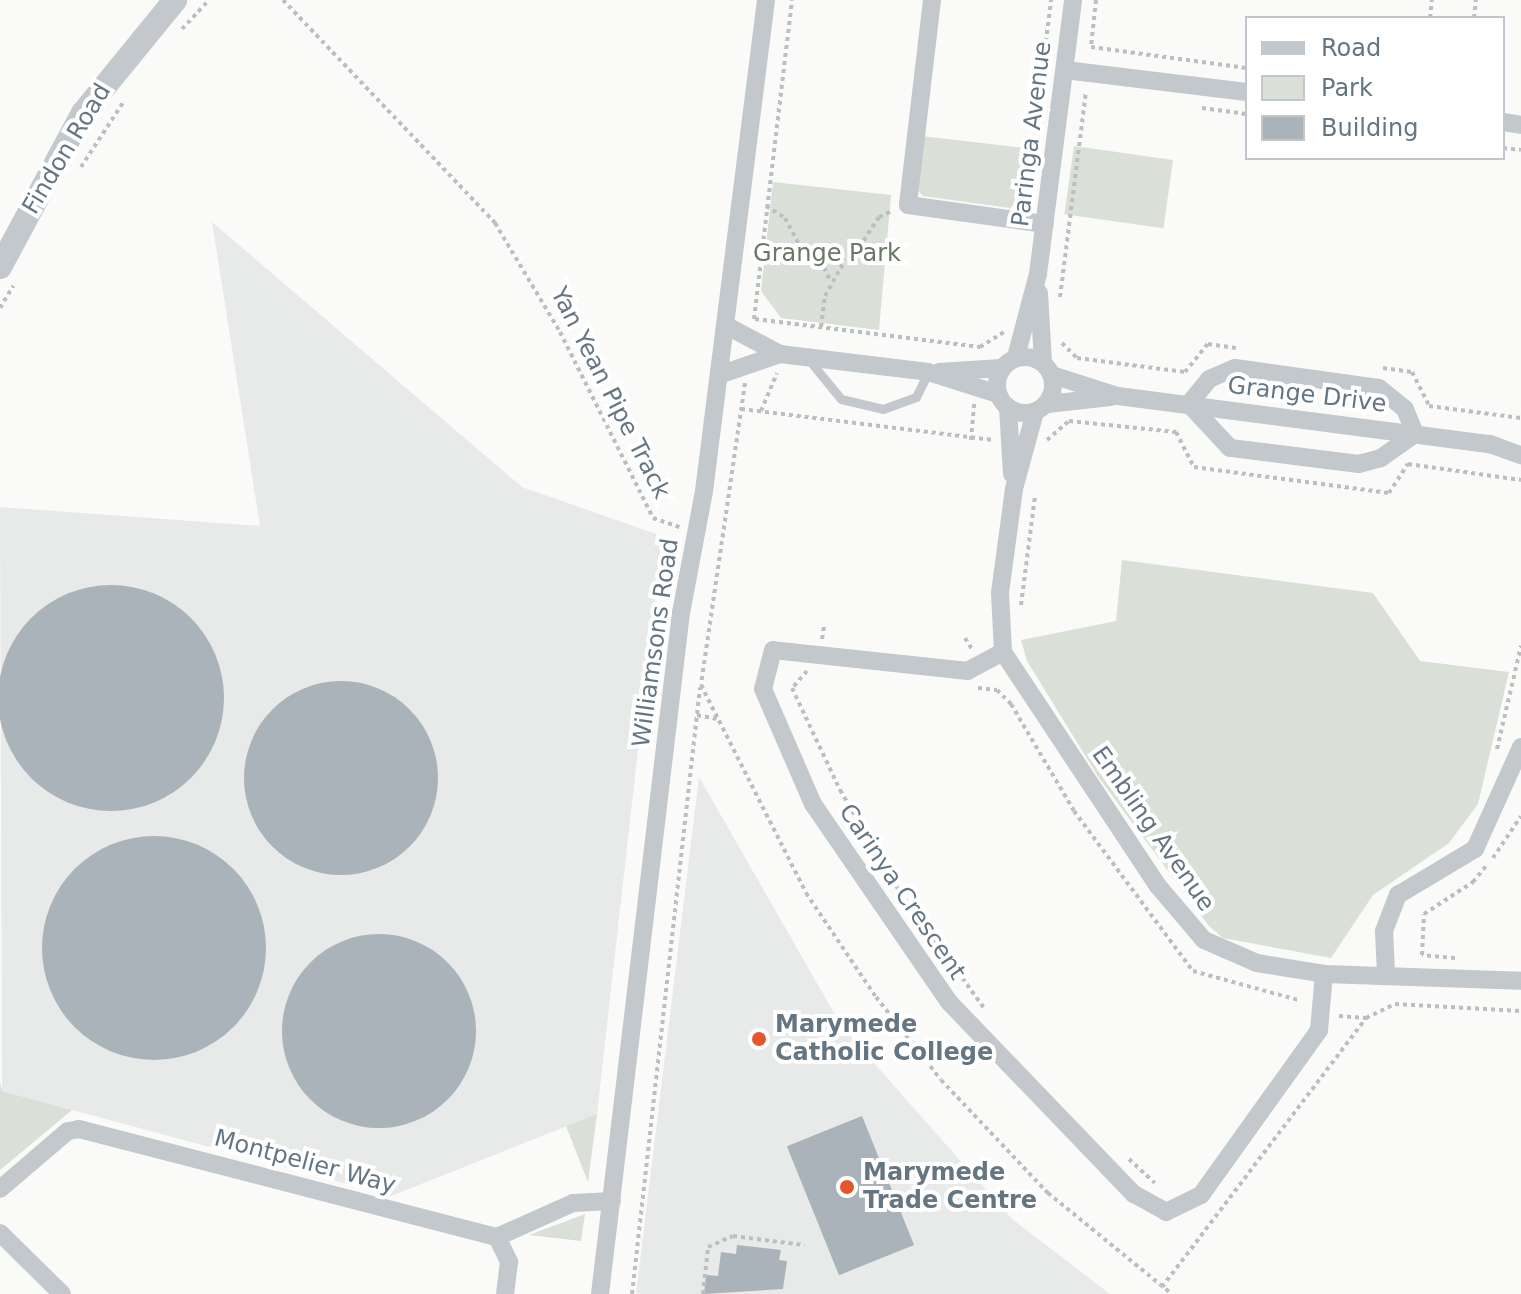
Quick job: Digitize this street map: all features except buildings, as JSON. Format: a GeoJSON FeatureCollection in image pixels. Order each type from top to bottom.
{"type":"FeatureCollection","features":[{"type":"Feature","properties":{"kind":"street","name":"Findon Road"},"geometry":{"type":"LineString","coordinates":[[8,274],[83,113],[128,52],[175,0]]}},
{"type":"Feature","properties":{"kind":"street","name":"Williamsons Road"},"geometry":{"type":"LineString","coordinates":[[600,1294],[681,613],[697,530],[719,375],[766,0]]}},
{"type":"Feature","properties":{"kind":"street"},"geometry":{"type":"LineString","coordinates":[[932,0],[908,205],[1045,224]]}},
{"type":"Feature","properties":{"kind":"street","name":"Paringa Avenue"},"geometry":{"type":"LineString","coordinates":[[1003,400],[1009,363],[1038,274],[1073,0]]}},
{"type":"Feature","properties":{"kind":"street"},"geometry":{"type":"LineString","coordinates":[[1065,70],[1245,92]]}},
{"type":"Feature","properties":{"kind":"street","name":"Paringa Avenue"},"geometry":{"type":"LineString","coordinates":[[1038,274],[1048,369],[1041,408]]}},
{"type":"Feature","properties":{"kind":"street"},"geometry":{"type":"LineString","coordinates":[[725,325],[780,354],[928,372],[1009,363]]}},
{"type":"Feature","properties":{"kind":"street"},"geometry":{"type":"LineString","coordinates":[[719,375],[780,354]]}},
{"type":"Feature","properties":{"kind":"street","name":"Grange Drive"},"geometry":{"type":"LineString","coordinates":[[1009,363],[1048,369],[1118,396],[1490,444],[1521,455]]}},
{"type":"Feature","properties":{"kind":"street"},"geometry":{"type":"LineString","coordinates":[[1235,368],[1379,388],[1405,409],[1415,434],[1381,458],[1359,464],[1230,448],[1189,404],[1209,379],[1235,368]]}},
{"type":"Feature","properties":{"kind":"street"},"geometry":{"type":"LineString","coordinates":[[928,372],[1003,400],[1018,443],[1000,593],[1003,652]]}},
{"type":"Feature","properties":{"kind":"street","name":"Grange Drive"},"geometry":{"type":"LineString","coordinates":[[1003,400],[1041,408],[1118,396]]}},
{"type":"Feature","properties":{"kind":"street"},"geometry":{"type":"LineString","coordinates":[[1018,443],[1041,408]]}},
{"type":"Feature","properties":{"kind":"street","name":"Grange Drive"},"geometry":{"type":"LineString","coordinates":[[1490,444],[1521,441]]}},
{"type":"Feature","properties":{"kind":"street","name":"Carinya Crescent"},"geometry":{"type":"LineString","coordinates":[[1003,652],[968,671],[773,650],[763,689],[813,804],[949,1002],[1134,1194],[1166,1212],[1201,1195],[1319,1030],[1324,974]]}},
{"type":"Feature","properties":{"kind":"street","name":"Embling Avenue"},"geometry":{"type":"LineString","coordinates":[[1003,652],[1158,886],[1204,940],[1257,963],[1324,974],[1386,973],[1521,981]]}},
{"type":"Feature","properties":{"kind":"street"},"geometry":{"type":"LineString","coordinates":[[1386,973],[1384,931],[1398,895],[1475,849],[1521,747]]}},
{"type":"Feature","properties":{"kind":"street","name":"Montpelier Way"},"geometry":{"type":"LineString","coordinates":[[0,1189],[68,1131],[79,1129],[497,1237]]}},
{"type":"Feature","properties":{"kind":"street"},"geometry":{"type":"LineString","coordinates":[[505,1294],[509,1262],[497,1237],[573,1203],[612,1201]]}},
{"type":"Feature","properties":{"kind":"street"},"geometry":{"type":"LineString","coordinates":[[0,1233],[62,1294]]}},
{"type":"Feature","properties":{"kind":"lane"},"geometry":{"type":"LineString","coordinates":[[806,357],[841,399],[883,409],[916,397],[928,372]]}},
{"type":"Feature","properties":{"kind":"path","name":"Yan Yean Pipe Track"},"geometry":{"type":"LineString","coordinates":[[283,0],[495,223],[553,318],[653,518],[724,535]]}},
{"type":"Feature","properties":{"kind":"path"},"geometry":{"type":"LineString","coordinates":[[751,339],[792,0]]}},
{"type":"Feature","properties":{"kind":"path"},"geometry":{"type":"LineString","coordinates":[[1034,137],[1051,0]]}},
{"type":"Feature","properties":{"kind":"path"},"geometry":{"type":"LineString","coordinates":[[1096,0],[1091,47],[1245,68]]}},
{"type":"Feature","properties":{"kind":"path"},"geometry":{"type":"LineString","coordinates":[[79,170],[132,89]]}},
{"type":"Feature","properties":{"kind":"path"},"geometry":{"type":"LineString","coordinates":[[1059,305],[1085,92],[1100,94]]}},
{"type":"Feature","properties":{"kind":"path"},"geometry":{"type":"LineString","coordinates":[[1188,106],[1245,114]]}},
{"type":"Feature","properties":{"kind":"path"},"geometry":{"type":"LineString","coordinates":[[821,327],[830,282],[844,262],[879,217],[908,205]]}},
{"type":"Feature","properties":{"kind":"path"},"geometry":{"type":"LineString","coordinates":[[766,206],[785,218],[803,252],[821,260],[844,262]]}},
{"type":"Feature","properties":{"kind":"path"},"geometry":{"type":"LineString","coordinates":[[821,260],[830,282]]}},
{"type":"Feature","properties":{"kind":"path"},"geometry":{"type":"LineString","coordinates":[[0,308],[8,274]]}},
{"type":"Feature","properties":{"kind":"path"},"geometry":{"type":"LineString","coordinates":[[754,319],[980,347],[1012,327]]}},
{"type":"Feature","properties":{"kind":"path"},"geometry":{"type":"LineString","coordinates":[[1055,336],[1077,358],[1185,372]]}},
{"type":"Feature","properties":{"kind":"path"},"geometry":{"type":"LineString","coordinates":[[632,1294],[697,715],[747,365]]}},
{"type":"Feature","properties":{"kind":"path"},"geometry":{"type":"LineString","coordinates":[[741,409],[1041,445],[1069,421],[1176,432],[1194,467],[1389,493],[1408,464],[1521,480]]}},
{"type":"Feature","properties":{"kind":"path"},"geometry":{"type":"LineString","coordinates":[[1019,619],[1035,492]]}},
{"type":"Feature","properties":{"kind":"path"},"geometry":{"type":"LineString","coordinates":[[817,670],[809,669],[792,688],[840,790],[901,894],[990,1015]]}},
{"type":"Feature","properties":{"kind":"path"},"geometry":{"type":"LineString","coordinates":[[701,685],[806,893],[876,997],[941,1080],[1048,1193],[1172,1294]]}},
{"type":"Feature","properties":{"kind":"path"},"geometry":{"type":"LineString","coordinates":[[967,687],[997,690],[1011,704],[1074,811],[1193,971],[1298,1000]]}},
{"type":"Feature","properties":{"kind":"path"},"geometry":{"type":"LineString","coordinates":[[697,715],[720,719]]}},
{"type":"Feature","properties":{"kind":"path"},"geometry":{"type":"LineString","coordinates":[[1464,958],[1422,955],[1424,914],[1473,882],[1521,816]]}},
{"type":"Feature","properties":{"kind":"path"},"geometry":{"type":"LineString","coordinates":[[1162,1287],[1366,1018]]}},
{"type":"Feature","properties":{"kind":"path"},"geometry":{"type":"LineString","coordinates":[[1119,1149],[1163,1190]]}},
{"type":"Feature","properties":{"kind":"path"},"geometry":{"type":"LineString","coordinates":[[703,1294],[708,1247],[733,1236],[804,1245]]}},
{"type":"Feature","properties":{"kind":"shaded area"},"geometry":{"type":"Polygon","coordinates":[[[212,222],[522,487],[662,536],[597,1114],[391,1196],[2,1091],[0,507],[260,526],[212,222]]]}},
{"type":"Feature","properties":{"kind":"shaded area","name":"Marymede Catholic College"},"geometry":{"type":"Polygon","coordinates":[[[699,777],[842,1027],[1012,1219],[1110,1294],[636,1294],[699,777]]]}},
{"type":"Feature","properties":{"kind":"green space"},"geometry":{"type":"Polygon","coordinates":[[[921,136],[1025,148],[1022,199],[1010,208],[923,196],[915,187],[921,136]]]}},
{"type":"Feature","properties":{"kind":"green space"},"geometry":{"type":"Polygon","coordinates":[[[1074,146],[1173,160],[1163,228],[1064,214],[1074,146]]]}},
{"type":"Feature","properties":{"kind":"green space","name":"Grange Park"},"geometry":{"type":"Polygon","coordinates":[[[773,182],[891,195],[879,330],[781,318],[761,291],[773,182]]]}},
{"type":"Feature","properties":{"kind":"green space"},"geometry":{"type":"Polygon","coordinates":[[[1122,560],[1373,593],[1420,661],[1509,672],[1478,804],[1449,843],[1373,895],[1331,958],[1223,938],[1209,926],[1099,778],[1027,661],[1021,640],[1116,621],[1122,560]]]}},
{"type":"Feature","properties":{"kind":"green space"},"geometry":{"type":"Polygon","coordinates":[[[0,1082],[2,1091],[72,1110],[0,1170],[0,1082]]]}},
{"type":"Feature","properties":{"kind":"green space"},"geometry":{"type":"Polygon","coordinates":[[[597,1114],[588,1182],[566,1126],[597,1114]]]}},
{"type":"Feature","properties":{"kind":"green space"},"geometry":{"type":"Polygon","coordinates":[[[585,1214],[581,1241],[529,1235],[585,1214]]]}},
{"type":"Feature","properties":{"kind":"place","name":"Marymede Catholic College"},"geometry":{"type":"Point","coordinates":[759,1039]}},
{"type":"Feature","properties":{"kind":"place","name":"Marymede Trade Centre"},"geometry":{"type":"Point","coordinates":[847,1187]}}]}
